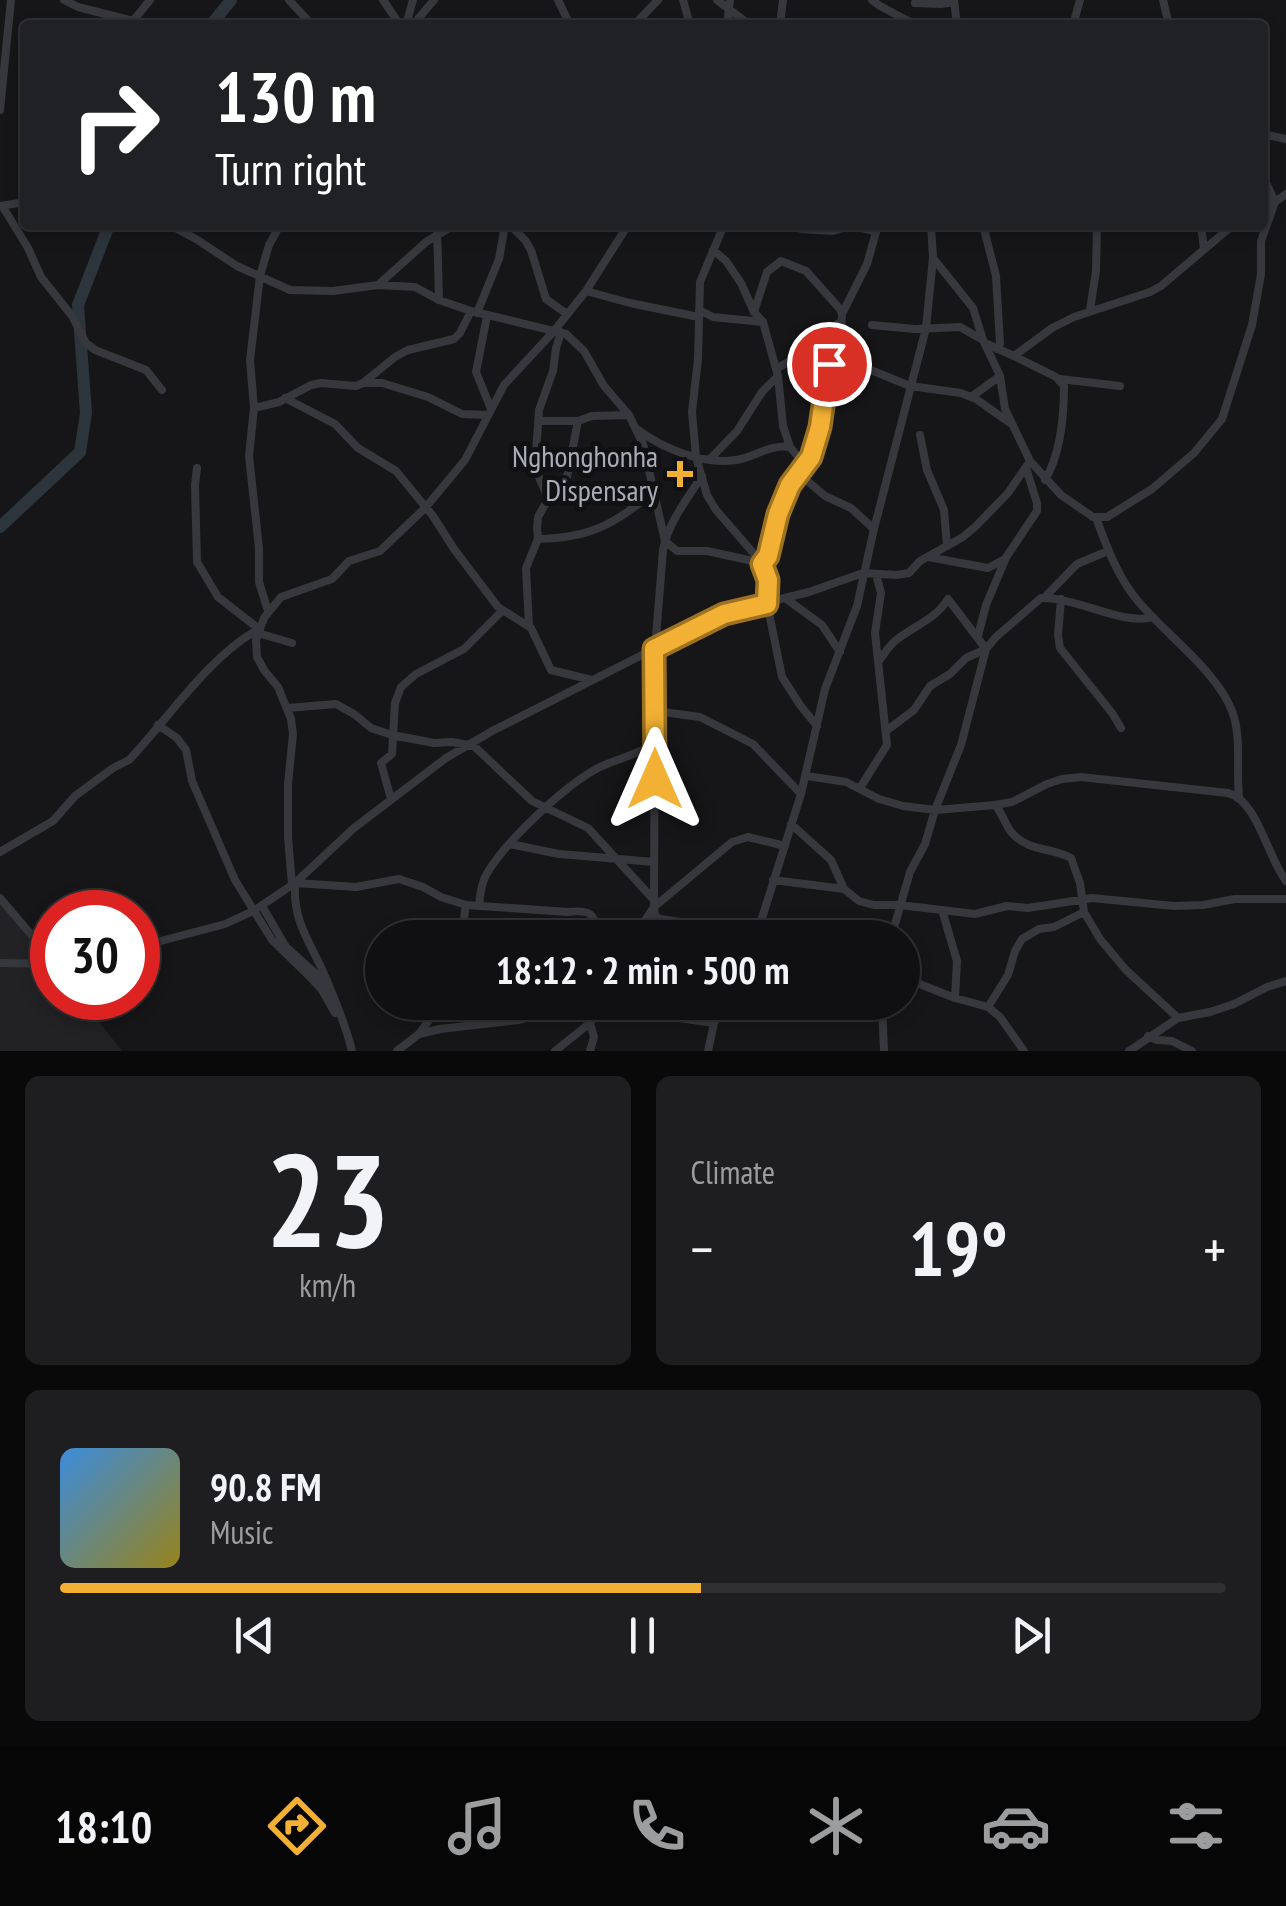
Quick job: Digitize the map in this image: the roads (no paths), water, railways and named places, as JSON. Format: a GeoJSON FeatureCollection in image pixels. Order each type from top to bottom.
{"type":"FeatureCollection","features":[{"type":"Feature","properties":{"kind":"street"},"geometry":{"type":"LineString","coordinates":[[0,110],[11,0]]}},
{"type":"Feature","properties":{"kind":"street"},"geometry":{"type":"LineString","coordinates":[[64,0],[78,8],[125,20]]}},
{"type":"Feature","properties":{"kind":"street"},"geometry":{"type":"LineString","coordinates":[[135,20],[150,0]]}},
{"type":"Feature","properties":{"kind":"street"},"geometry":{"type":"LineString","coordinates":[[288,0],[307,20]]}},
{"type":"Feature","properties":{"kind":"street"},"geometry":{"type":"LineString","coordinates":[[382,0],[402,20]]}},
{"type":"Feature","properties":{"kind":"street"},"geometry":{"type":"LineString","coordinates":[[412,20],[434,0]]}},
{"type":"Feature","properties":{"kind":"street"},"geometry":{"type":"LineString","coordinates":[[639,20],[658,0]]}},
{"type":"Feature","properties":{"kind":"street"},"geometry":{"type":"LineString","coordinates":[[717,0],[729,4]]}},
{"type":"Feature","properties":{"kind":"street"},"geometry":{"type":"LineString","coordinates":[[872,0],[907,20]]}},
{"type":"Feature","properties":{"kind":"street"},"geometry":{"type":"LineString","coordinates":[[915,2],[954,1]]}},
{"type":"Feature","properties":{"kind":"street"},"geometry":{"type":"LineString","coordinates":[[1268,187],[1275,202],[1268,222]]}},
{"type":"Feature","properties":{"kind":"street"},"geometry":{"type":"LineString","coordinates":[[1268,207],[1286,194]]}},
{"type":"Feature","properties":{"kind":"street"},"geometry":{"type":"LineString","coordinates":[[2,207],[41,277],[72,316],[86,343],[146,370],[162,390]]}},
{"type":"Feature","properties":{"kind":"street"},"geometry":{"type":"LineString","coordinates":[[179,230],[237,266],[290,290],[333,291],[378,284],[415,287],[478,313],[570,336],[584,350],[604,386],[629,414],[637,430],[665,541],[654,649],[654,903],[655,916],[660,920]]}},
{"type":"Feature","properties":{"kind":"street"},"geometry":{"type":"LineString","coordinates":[[268,611],[259,582],[249,456],[254,408],[250,360],[260,276],[278,230]]}},
{"type":"Feature","properties":{"kind":"street"},"geometry":{"type":"LineString","coordinates":[[378,284],[437,230]]}},
{"type":"Feature","properties":{"kind":"street"},"geometry":{"type":"LineString","coordinates":[[437,230],[439,300]]}},
{"type":"Feature","properties":{"kind":"street"},"geometry":{"type":"LineString","coordinates":[[489,412],[476,372],[478,313],[507,230]]}},
{"type":"Feature","properties":{"kind":"street"},"geometry":{"type":"LineString","coordinates":[[514,230],[531,250],[546,298],[566,314]]}},
{"type":"Feature","properties":{"kind":"street"},"geometry":{"type":"LineString","coordinates":[[548,498],[536,468],[540,404],[554,372],[558,332],[566,314],[586,291],[625,230]]}},
{"type":"Feature","properties":{"kind":"street"},"geometry":{"type":"LineString","coordinates":[[722,230],[700,282],[692,412],[699,467],[716,510],[762,564],[784,682],[817,726]]}},
{"type":"Feature","properties":{"kind":"street"},"geometry":{"type":"LineString","coordinates":[[762,564],[768,556],[781,506],[811,457],[841,322],[867,264],[876,230]]}},
{"type":"Feature","properties":{"kind":"street"},"geometry":{"type":"LineString","coordinates":[[761,920],[802,794],[826,689],[858,606],[926,328],[931,230]]}},
{"type":"Feature","properties":{"kind":"street"},"geometry":{"type":"LineString","coordinates":[[983,230],[996,276],[1000,344],[997,349]]}},
{"type":"Feature","properties":{"kind":"street"},"geometry":{"type":"LineString","coordinates":[[1090,310],[1096,271],[1094,230]]}},
{"type":"Feature","properties":{"kind":"street"},"geometry":{"type":"LineString","coordinates":[[1202,230],[1204,249]]}},
{"type":"Feature","properties":{"kind":"street"},"geometry":{"type":"LineString","coordinates":[[1014,356],[1052,328],[1090,310],[1156,290],[1226,230]]}},
{"type":"Feature","properties":{"kind":"street"},"geometry":{"type":"LineString","coordinates":[[1096,518],[1110,516],[1152,488],[1206,440],[1222,418],[1252,325],[1265,230]]}},
{"type":"Feature","properties":{"kind":"street"},"geometry":{"type":"LineString","coordinates":[[713,250],[726,261],[763,322],[777,372],[783,426],[790,447],[805,465]]}},
{"type":"Feature","properties":{"kind":"street"},"geometry":{"type":"LineString","coordinates":[[932,258],[974,308],[1000,376],[1002,401],[1028,465],[1038,508],[1005,560],[978,636]]}},
{"type":"Feature","properties":{"kind":"street"},"geometry":{"type":"LineString","coordinates":[[754,312],[766,272],[785,261],[810,274],[838,306],[850,356],[856,362],[910,386],[961,393],[1011,424]]}},
{"type":"Feature","properties":{"kind":"street"},"geometry":{"type":"LineString","coordinates":[[586,291],[630,303],[763,322]]}},
{"type":"Feature","properties":{"kind":"street"},"geometry":{"type":"LineString","coordinates":[[254,408],[317,384],[356,386],[408,350],[454,339],[478,313]]}},
{"type":"Feature","properties":{"kind":"street"},"geometry":{"type":"LineString","coordinates":[[665,541],[699,467],[737,432],[777,372],[810,342],[841,322]]}},
{"type":"Feature","properties":{"kind":"street"},"geometry":{"type":"LineString","coordinates":[[872,325],[960,327],[1058,378],[1120,386]]}},
{"type":"Feature","properties":{"kind":"street"},"geometry":{"type":"LineString","coordinates":[[350,1051],[329,986],[294,905],[288,784],[294,741],[278,687],[257,657],[258,631],[268,611],[282,597],[332,579],[349,561],[380,550],[426,507],[465,460],[504,385],[558,332]]}},
{"type":"Feature","properties":{"kind":"street"},"geometry":{"type":"LineString","coordinates":[[971,397],[1000,376]]}},
{"type":"Feature","properties":{"kind":"street"},"geometry":{"type":"LineString","coordinates":[[1045,480],[1061,431],[1064,386],[1058,378]]}},
{"type":"Feature","properties":{"kind":"street"},"geometry":{"type":"LineString","coordinates":[[363,383],[387,384],[428,397],[462,414],[489,412]]}},
{"type":"Feature","properties":{"kind":"street"},"geometry":{"type":"LineString","coordinates":[[285,398],[335,424],[358,448],[388,464],[426,507],[502,611],[529,626],[551,670],[592,680]]}},
{"type":"Feature","properties":{"kind":"street"},"geometry":{"type":"LineString","coordinates":[[539,421],[578,421],[629,414]]}},
{"type":"Feature","properties":{"kind":"street"},"geometry":{"type":"LineString","coordinates":[[529,626],[525,575],[538,538],[538,520],[548,498],[567,477],[578,421]]}},
{"type":"Feature","properties":{"kind":"street"},"geometry":{"type":"LineString","coordinates":[[637,430],[699,467]]}},
{"type":"Feature","properties":{"kind":"street"},"geometry":{"type":"LineString","coordinates":[[920,435],[927,470],[944,510],[947,546]]}},
{"type":"Feature","properties":{"kind":"street"},"geometry":{"type":"LineString","coordinates":[[710,459],[736,460],[776,447],[790,447]]}},
{"type":"Feature","properties":{"kind":"street"},"geometry":{"type":"LineString","coordinates":[[1028,465],[1061,495],[1096,518],[1124,582],[1199,665],[1230,706],[1236,731],[1239,796],[1286,880]]}},
{"type":"Feature","properties":{"kind":"street"},"geometry":{"type":"LineString","coordinates":[[160,941],[260,910],[428,770],[468,745],[724,614],[863,573],[905,575],[976,526],[1028,465]]}},
{"type":"Feature","properties":{"kind":"street"},"geometry":{"type":"LineString","coordinates":[[197,468],[197,562],[218,597],[258,631],[292,643]]}},
{"type":"Feature","properties":{"kind":"street"},"geometry":{"type":"LineString","coordinates":[[798,473],[874,529]]}},
{"type":"Feature","properties":{"kind":"street"},"geometry":{"type":"LineString","coordinates":[[538,538],[574,537],[601,528],[654,492]]}},
{"type":"Feature","properties":{"kind":"street"},"geometry":{"type":"LineString","coordinates":[[665,541],[676,550],[706,551],[762,564]]}},
{"type":"Feature","properties":{"kind":"street"},"geometry":{"type":"LineString","coordinates":[[896,920],[910,872],[928,838],[962,744],[986,649],[1077,564],[1108,551]]}},
{"type":"Feature","properties":{"kind":"street"},"geometry":{"type":"LineString","coordinates":[[928,557],[983,569],[1005,560]]}},
{"type":"Feature","properties":{"kind":"street"},"geometry":{"type":"LineString","coordinates":[[860,788],[887,745],[875,633],[881,593],[876,574]]}},
{"type":"Feature","properties":{"kind":"street"},"geometry":{"type":"LineString","coordinates":[[1045,597],[1134,619],[1153,618]]}},
{"type":"Feature","properties":{"kind":"street"},"geometry":{"type":"LineString","coordinates":[[785,598],[822,625],[840,652]]}},
{"type":"Feature","properties":{"kind":"street"},"geometry":{"type":"LineString","coordinates":[[878,660],[893,642],[920,626],[948,599],[986,649]]}},
{"type":"Feature","properties":{"kind":"street"},"geometry":{"type":"LineString","coordinates":[[1061,599],[1060,648],[1121,728]]}},
{"type":"Feature","properties":{"kind":"street"},"geometry":{"type":"LineString","coordinates":[[390,799],[381,766],[392,754],[395,703],[401,686],[464,648],[502,611]]}},
{"type":"Feature","properties":{"kind":"street"},"geometry":{"type":"LineString","coordinates":[[0,852],[52,821],[75,796],[129,760],[198,681],[247,636],[258,631]]}},
{"type":"Feature","properties":{"kind":"street"},"geometry":{"type":"LineString","coordinates":[[886,731],[914,710],[930,686],[966,658],[986,649]]}},
{"type":"Feature","properties":{"kind":"street"},"geometry":{"type":"LineString","coordinates":[[287,708],[340,705],[368,726],[392,735],[477,747],[532,801],[585,826],[620,860],[654,903]]}},
{"type":"Feature","properties":{"kind":"street"},"geometry":{"type":"LineString","coordinates":[[655,710],[700,717],[753,744],[802,794]]}},
{"type":"Feature","properties":{"kind":"street"},"geometry":{"type":"LineString","coordinates":[[158,725],[186,750],[192,781],[235,880],[286,947],[329,986]]}},
{"type":"Feature","properties":{"kind":"street"},"geometry":{"type":"LineString","coordinates":[[479,906],[484,878],[546,807],[591,772],[640,754],[654,743]]}},
{"type":"Feature","properties":{"kind":"street"},"geometry":{"type":"LineString","coordinates":[[806,776],[846,782],[879,799],[935,810],[995,806],[1047,784],[1081,778],[1239,796]]}},
{"type":"Feature","properties":{"kind":"street"},"geometry":{"type":"LineString","coordinates":[[995,806],[1011,832],[1028,845],[1071,858],[1080,882],[1084,912],[1109,951],[1178,1018]]}},
{"type":"Feature","properties":{"kind":"street"},"geometry":{"type":"LineString","coordinates":[[791,824],[831,860],[844,889],[860,901],[874,905],[980,914],[1006,906],[1028,908],[1097,898],[1174,906],[1235,899],[1286,899]]}},
{"type":"Feature","properties":{"kind":"street"},"geometry":{"type":"LineString","coordinates":[[644,920],[654,903],[735,840],[748,837],[785,846]]}},
{"type":"Feature","properties":{"kind":"street"},"geometry":{"type":"LineString","coordinates":[[510,844],[559,854],[654,862]]}},
{"type":"Feature","properties":{"kind":"street"},"geometry":{"type":"LineString","coordinates":[[294,884],[356,887],[399,879],[466,904],[584,910],[594,920]]}},
{"type":"Feature","properties":{"kind":"street"},"geometry":{"type":"LineString","coordinates":[[773,880],[844,889]]}},
{"type":"Feature","properties":{"kind":"street"},"geometry":{"type":"LineString","coordinates":[[0,898],[30,934]]}},
{"type":"Feature","properties":{"kind":"street"},"geometry":{"type":"LineString","coordinates":[[464,920],[466,904]]}},
{"type":"Feature","properties":{"kind":"street"},"geometry":{"type":"LineString","coordinates":[[260,910],[272,940],[322,990],[350,1051]]}},
{"type":"Feature","properties":{"kind":"street"},"geometry":{"type":"LineString","coordinates":[[942,910],[958,961],[956,998]]}},
{"type":"Feature","properties":{"kind":"street"},"geometry":{"type":"LineString","coordinates":[[988,1007],[1008,974],[1022,939],[1084,912]]}},
{"type":"Feature","properties":{"kind":"street"},"geometry":{"type":"LineString","coordinates":[[0,963],[30,962]]}},
{"type":"Feature","properties":{"kind":"street"},"geometry":{"type":"LineString","coordinates":[[1129,1051],[1178,1018],[1234,1004],[1286,981]]}},
{"type":"Feature","properties":{"kind":"street"},"geometry":{"type":"LineString","coordinates":[[920,984],[988,1007],[1024,1051]]}},
{"type":"Feature","properties":{"kind":"street"},"geometry":{"type":"LineString","coordinates":[[397,1051],[419,1034],[429,1020]]}},
{"type":"Feature","properties":{"kind":"street"},"geometry":{"type":"LineString","coordinates":[[419,1034],[518,1020]]}},
{"type":"Feature","properties":{"kind":"street"},"geometry":{"type":"LineString","coordinates":[[555,1051],[592,1020]]}},
{"type":"Feature","properties":{"kind":"street"},"geometry":{"type":"LineString","coordinates":[[702,1020],[714,1022],[708,1051]]}},
{"type":"Feature","properties":{"kind":"street"},"geometry":{"type":"LineString","coordinates":[[883,1020],[884,1051]]}},
{"type":"Feature","properties":{"kind":"street"},"geometry":{"type":"LineString","coordinates":[[590,1023],[594,1037],[590,1051]]}},
{"type":"Feature","properties":{"kind":"street"},"geometry":{"type":"LineString","coordinates":[[1148,1036],[1172,1041],[1192,1051]]}},
{"type":"Feature","properties":{"kind":"waterway"},"geometry":{"type":"LineString","coordinates":[[215,20],[231,0]]}},
{"type":"Feature","properties":{"kind":"waterway"},"geometry":{"type":"LineString","coordinates":[[0,527],[80,452],[86,413],[78,305],[107,230]]}},
{"type":"Feature","properties":{"kind":"place","name":"Nghonghonha Dispensary"},"geometry":{"type":"Point","coordinates":[680,474]}}]}
